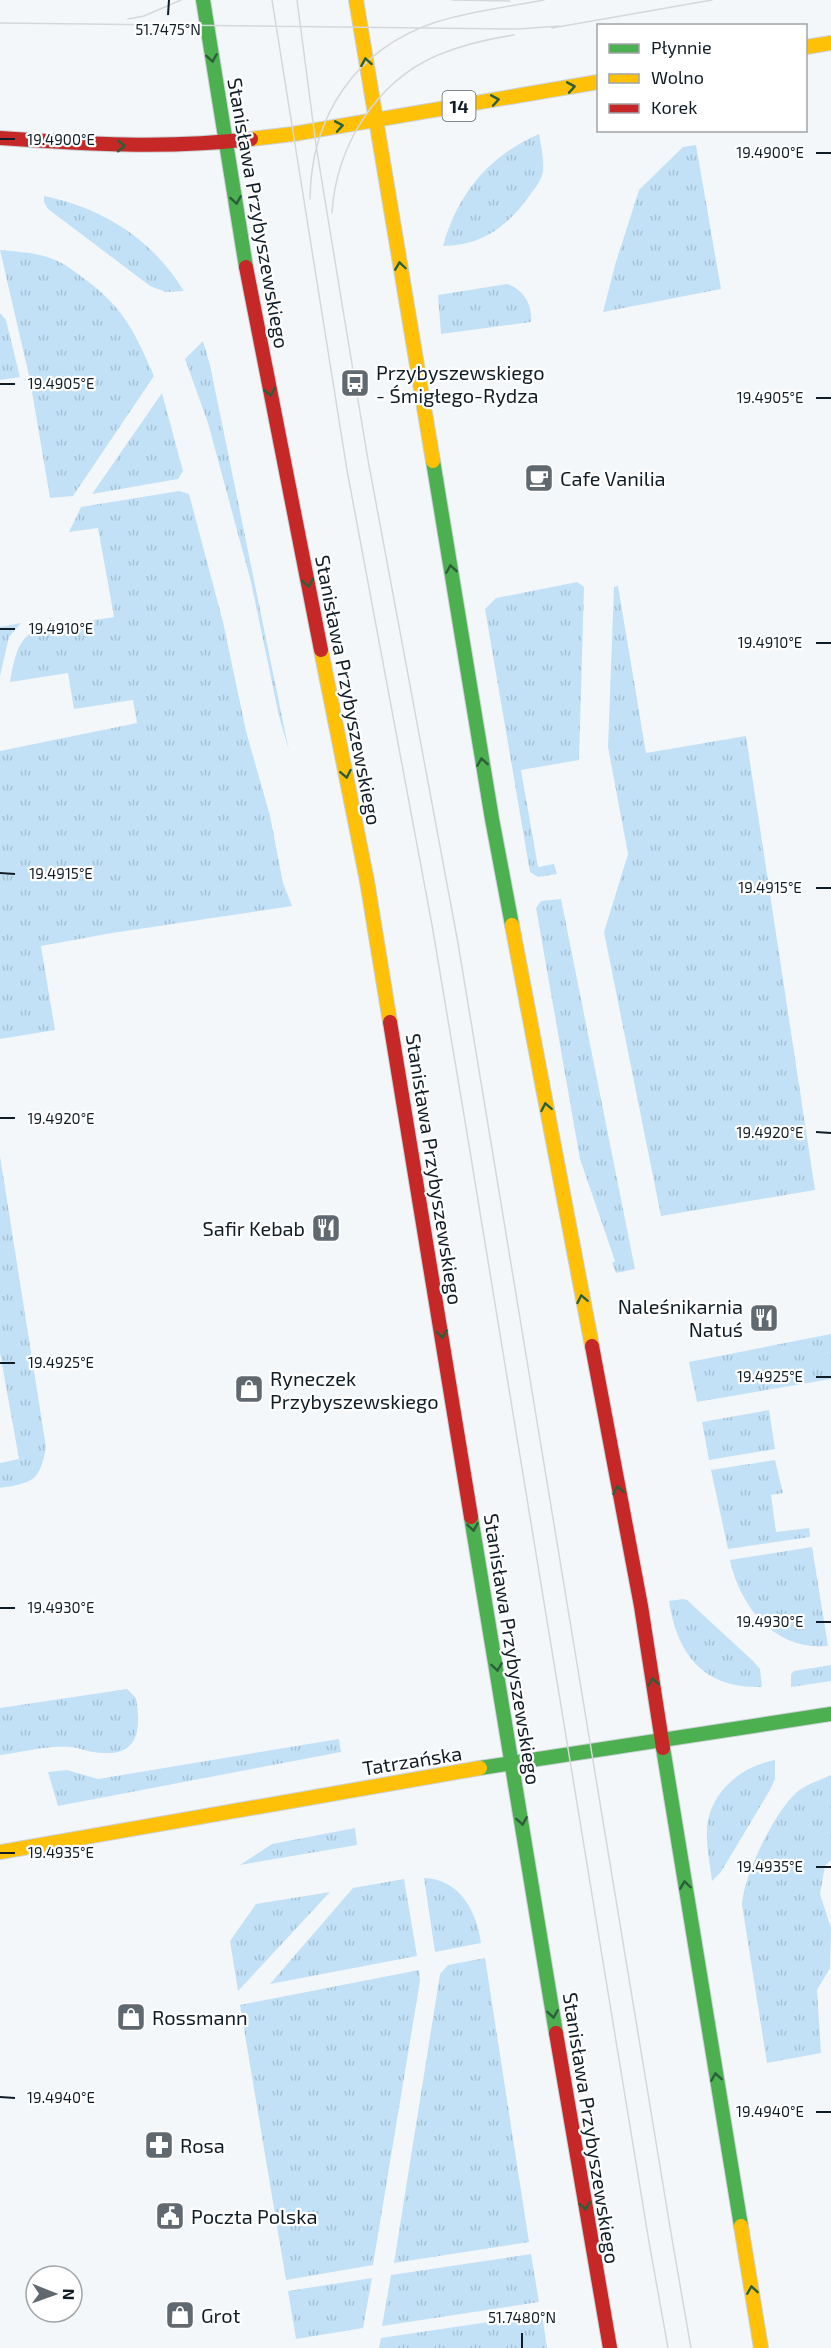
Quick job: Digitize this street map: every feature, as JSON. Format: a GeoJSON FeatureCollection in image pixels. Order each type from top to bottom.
{"type":"FeatureCollection","features":[{"type":"Feature","properties":{"kind":"main road","name":"Stanisława Przybyszewskiego"},"geometry":{"type":"LineString","coordinates":[[203,0],[258,331],[367,881],[588,2229],[610,2348]]}},
{"type":"Feature","properties":{"kind":"main road"},"geometry":{"type":"LineString","coordinates":[[356,0],[492,819],[641,1606],[761,2348]]}},
{"type":"Feature","properties":{"kind":"main road"},"geometry":{"type":"LineString","coordinates":[[807,47],[831,43]]}},
{"type":"Feature","properties":{"kind":"main road","name":"14"},"geometry":{"type":"LineString","coordinates":[[0,138],[92,146],[226,142],[293,134],[597,82]]}},
{"type":"Feature","properties":{"kind":"main road","name":"Tatrzańska"},"geometry":{"type":"LineString","coordinates":[[0,1852],[411,1779],[831,1714]]}},
{"type":"Feature","properties":{"kind":"green space"},"geometry":{"type":"Polygon","coordinates":[[[539,134],[543,157],[542,174],[538,184],[522,206],[503,225],[482,238],[457,245],[443,246],[457,209],[478,178],[505,153],[539,134]]]}},
{"type":"Feature","properties":{"kind":"green space"},"geometry":{"type":"Polygon","coordinates":[[[696,145],[721,289],[603,312],[639,190],[683,147],[696,145]]]}},
{"type":"Feature","properties":{"kind":"green space"},"geometry":{"type":"Polygon","coordinates":[[[44,196],[86,209],[124,228],[157,256],[184,291],[166,292],[150,286],[48,209],[44,196]]]}},
{"type":"Feature","properties":{"kind":"green space"},"geometry":{"type":"Polygon","coordinates":[[[0,250],[32,253],[54,259],[93,286],[125,319],[140,344],[154,376],[73,496],[50,498],[30,380],[0,250]]]}},
{"type":"Feature","properties":{"kind":"green space"},"geometry":{"type":"Polygon","coordinates":[[[507,284],[513,286],[526,299],[529,304],[531,322],[441,334],[438,295],[507,284]]]}},
{"type":"Feature","properties":{"kind":"green space"},"geometry":{"type":"Polygon","coordinates":[[[0,313],[6,320],[20,377],[0,380],[0,313]]]}},
{"type":"Feature","properties":{"kind":"green space"},"geometry":{"type":"Polygon","coordinates":[[[203,341],[210,365],[289,751],[279,716],[251,582],[208,423],[185,359],[203,341]]]}},
{"type":"Feature","properties":{"kind":"green space"},"geometry":{"type":"Polygon","coordinates":[[[162,393],[183,471],[178,479],[92,494],[162,393]]]}},
{"type":"Feature","properties":{"kind":"green space"},"geometry":{"type":"Polygon","coordinates":[[[179,491],[189,494],[223,622],[246,731],[270,816],[283,883],[292,906],[41,946],[55,1030],[0,1039],[0,751],[137,723],[133,700],[74,709],[68,673],[10,682],[17,651],[25,638],[38,629],[114,617],[98,528],[69,532],[81,507],[179,491]]]}},
{"type":"Feature","properties":{"kind":"green space"},"geometry":{"type":"Polygon","coordinates":[[[577,582],[584,587],[579,760],[521,770],[538,867],[554,864],[557,874],[538,877],[530,872],[485,609],[496,598],[577,582]]]}},
{"type":"Feature","properties":{"kind":"green space"},"geometry":{"type":"Polygon","coordinates":[[[618,586],[646,753],[746,736],[815,1190],[661,1216],[604,932],[628,854],[608,747],[614,587],[618,586]]]}},
{"type":"Feature","properties":{"kind":"green space"},"geometry":{"type":"Polygon","coordinates":[[[21,623],[9,637],[0,676],[0,627],[21,623]]]}},
{"type":"Feature","properties":{"kind":"green space"},"geometry":{"type":"Polygon","coordinates":[[[561,899],[635,1269],[616,1273],[612,1263],[615,1261],[580,1159],[536,908],[541,901],[561,899]]]}},
{"type":"Feature","properties":{"kind":"green space"},"geometry":{"type":"Polygon","coordinates":[[[0,1156],[46,1447],[38,1474],[27,1482],[0,1488],[0,1463],[19,1459],[0,1353],[0,1156]]]}},
{"type":"Feature","properties":{"kind":"green space"},"geometry":{"type":"Polygon","coordinates":[[[831,1334],[831,1379],[697,1402],[689,1362],[831,1334]]]}},
{"type":"Feature","properties":{"kind":"green space"},"geometry":{"type":"Polygon","coordinates":[[[769,1410],[775,1449],[709,1460],[702,1422],[769,1410]]]}},
{"type":"Feature","properties":{"kind":"green space"},"geometry":{"type":"Polygon","coordinates":[[[775,1460],[783,1493],[771,1495],[776,1532],[809,1528],[810,1537],[728,1549],[711,1470],[775,1460]]]}},
{"type":"Feature","properties":{"kind":"green space"},"geometry":{"type":"Polygon","coordinates":[[[812,1547],[828,1646],[809,1646],[792,1641],[777,1634],[763,1623],[742,1594],[730,1560],[812,1547]]]}},
{"type":"Feature","properties":{"kind":"green space"},"geometry":{"type":"Polygon","coordinates":[[[687,1600],[753,1661],[760,1669],[762,1687],[724,1682],[709,1675],[697,1665],[679,1637],[669,1601],[687,1600]]]}},
{"type":"Feature","properties":{"kind":"green space"},"geometry":{"type":"Polygon","coordinates":[[[831,1665],[831,1681],[791,1687],[791,1674],[794,1671],[831,1665]]]}},
{"type":"Feature","properties":{"kind":"green space"},"geometry":{"type":"Polygon","coordinates":[[[127,1689],[136,1698],[137,1733],[128,1747],[119,1752],[108,1753],[73,1747],[53,1747],[0,1755],[0,1708],[127,1689]]]}},
{"type":"Feature","properties":{"kind":"green space"},"geometry":{"type":"Polygon","coordinates":[[[339,1739],[341,1752],[58,1806],[48,1772],[67,1770],[98,1779],[339,1739]]]}},
{"type":"Feature","properties":{"kind":"green space"},"geometry":{"type":"Polygon","coordinates":[[[775,1760],[775,1779],[770,1790],[721,1872],[712,1881],[707,1829],[714,1804],[720,1793],[739,1775],[762,1763],[775,1760]]]}},
{"type":"Feature","properties":{"kind":"green space"},"geometry":{"type":"Polygon","coordinates":[[[831,1775],[831,1860],[825,1866],[820,1894],[831,1928],[830,1968],[817,1990],[821,2053],[767,2063],[742,1905],[744,1893],[754,1862],[770,1828],[788,1801],[809,1784],[831,1775]]]}},
{"type":"Feature","properties":{"kind":"green space"},"geometry":{"type":"Polygon","coordinates":[[[355,1828],[357,1845],[240,1865],[272,1844],[355,1828]]]}},
{"type":"Feature","properties":{"kind":"green space"},"geometry":{"type":"Polygon","coordinates":[[[424,1878],[448,1884],[457,1891],[471,1909],[481,1943],[435,1952],[424,1878]]]}},
{"type":"Feature","properties":{"kind":"green space"},"geometry":{"type":"Polygon","coordinates":[[[404,1879],[417,1956],[270,1984],[353,1888],[404,1879]]]}},
{"type":"Feature","properties":{"kind":"green space"},"geometry":{"type":"Polygon","coordinates":[[[330,1892],[238,1991],[230,1941],[256,1904],[330,1892]]]}},
{"type":"Feature","properties":{"kind":"green space"},"geometry":{"type":"Polygon","coordinates":[[[485,1958],[529,2242],[394,2263],[440,1974],[448,1965],[485,1958]]]}},
{"type":"Feature","properties":{"kind":"green space"},"geometry":{"type":"Polygon","coordinates":[[[419,1970],[420,1981],[373,2265],[286,2280],[240,2005],[419,1970]]]}},
{"type":"Feature","properties":{"kind":"green space"},"geometry":{"type":"Polygon","coordinates":[[[531,2254],[539,2302],[382,2326],[391,2275],[531,2254]]]}},
{"type":"Feature","properties":{"kind":"green space"},"geometry":{"type":"Polygon","coordinates":[[[372,2278],[363,2328],[296,2339],[288,2291],[372,2278]]]}},
{"type":"Feature","properties":{"kind":"green space"},"geometry":{"type":"Polygon","coordinates":[[[542,2314],[547,2348],[379,2348],[381,2338],[542,2314]]]}},
{"type":"Feature","properties":{"kind":"tram line"},"geometry":{"type":"LineString","coordinates":[[128,19],[144,16],[181,0]]}},
{"type":"Feature","properties":{"kind":"tram line"},"geometry":{"type":"LineString","coordinates":[[272,0],[347,470],[432,925],[668,2348]]}},
{"type":"Feature","properties":{"kind":"tram line"},"geometry":{"type":"LineString","coordinates":[[297,0],[316,145],[368,460],[458,943],[691,2348]]}},
{"type":"Feature","properties":{"kind":"tram line"},"geometry":{"type":"LineString","coordinates":[[452,0],[510,1]]}},
{"type":"Feature","properties":{"kind":"tram line"},"geometry":{"type":"LineString","coordinates":[[310,199],[312,169],[319,140],[329,114],[343,90],[361,68],[382,49],[407,34],[449,18],[544,0]]}},
{"type":"Feature","properties":{"kind":"tram line"},"geometry":{"type":"LineString","coordinates":[[552,28],[712,0]]}},
{"type":"Feature","properties":{"kind":"tram line"},"geometry":{"type":"LineString","coordinates":[[0,23],[519,29],[559,26]]}},
{"type":"Feature","properties":{"kind":"tram line"},"geometry":{"type":"LineString","coordinates":[[332,213],[341,164],[351,141],[363,119],[395,82],[438,55],[456,48],[514,35]]}},
{"type":"Feature","properties":{"kind":"traffic: fast"},"geometry":{"type":"LineString","coordinates":[[203,0],[246,267]]}},
{"type":"Feature","properties":{"kind":"traffic: fast"},"geometry":{"type":"LineString","coordinates":[[433,461],[492,819],[512,925]]}},
{"type":"Feature","properties":{"kind":"traffic: fast"},"geometry":{"type":"LineString","coordinates":[[471,1517],[556,2033]]}},
{"type":"Feature","properties":{"kind":"traffic: fast"},"geometry":{"type":"LineString","coordinates":[[480,1768],[831,1714]]}},
{"type":"Feature","properties":{"kind":"traffic: fast"},"geometry":{"type":"LineString","coordinates":[[663,1748],[741,2226]]}},
{"type":"Feature","properties":{"kind":"traffic: slow"},"geometry":{"type":"LineString","coordinates":[[356,0],[433,461]]}},
{"type":"Feature","properties":{"kind":"traffic: slow"},"geometry":{"type":"LineString","coordinates":[[807,47],[831,43]]}},
{"type":"Feature","properties":{"kind":"traffic: slow"},"geometry":{"type":"LineString","coordinates":[[251,139],[293,134],[597,82]]}},
{"type":"Feature","properties":{"kind":"traffic: slow"},"geometry":{"type":"LineString","coordinates":[[321,650],[367,881],[390,1022]]}},
{"type":"Feature","properties":{"kind":"traffic: slow"},"geometry":{"type":"LineString","coordinates":[[512,925],[592,1346]]}},
{"type":"Feature","properties":{"kind":"traffic: slow"},"geometry":{"type":"LineString","coordinates":[[0,1852],[480,1768]]}},
{"type":"Feature","properties":{"kind":"traffic: slow"},"geometry":{"type":"LineString","coordinates":[[741,2226],[761,2348]]}},
{"type":"Feature","properties":{"kind":"traffic: jam"},"geometry":{"type":"LineString","coordinates":[[0,138],[94,144],[157,145],[251,139]]}},
{"type":"Feature","properties":{"kind":"traffic: jam"},"geometry":{"type":"LineString","coordinates":[[246,267],[321,650]]}},
{"type":"Feature","properties":{"kind":"traffic: jam"},"geometry":{"type":"LineString","coordinates":[[390,1022],[471,1517]]}},
{"type":"Feature","properties":{"kind":"traffic: jam"},"geometry":{"type":"LineString","coordinates":[[592,1346],[641,1606],[663,1748]]}},
{"type":"Feature","properties":{"kind":"traffic: jam"},"geometry":{"type":"LineString","coordinates":[[556,2033],[610,2348]]}},
{"type":"Feature","properties":{"kind":"place","name":"Przybyszewskiego - Śmigłego-Rydza"},"geometry":{"type":"Point","coordinates":[355,383]}},
{"type":"Feature","properties":{"kind":"place","name":"Cafe Vanilia"},"geometry":{"type":"Point","coordinates":[539,478]}},
{"type":"Feature","properties":{"kind":"place","name":"Safir Kebab"},"geometry":{"type":"Point","coordinates":[326,1228]}},
{"type":"Feature","properties":{"kind":"place","name":"Naleśnikarnia Natuś"},"geometry":{"type":"Point","coordinates":[764,1318]}},
{"type":"Feature","properties":{"kind":"place","name":"Ryneczek Przybyszewskiego"},"geometry":{"type":"Point","coordinates":[249,1389]}},
{"type":"Feature","properties":{"kind":"place","name":"Rossmann"},"geometry":{"type":"Point","coordinates":[131,2017]}},
{"type":"Feature","properties":{"kind":"place","name":"Rosa"},"geometry":{"type":"Point","coordinates":[159,2145]}},
{"type":"Feature","properties":{"kind":"place","name":"Poczta Polska"},"geometry":{"type":"Point","coordinates":[170,2216]}},
{"type":"Feature","properties":{"kind":"place","name":"Grot"},"geometry":{"type":"Point","coordinates":[180,2315]}}]}
